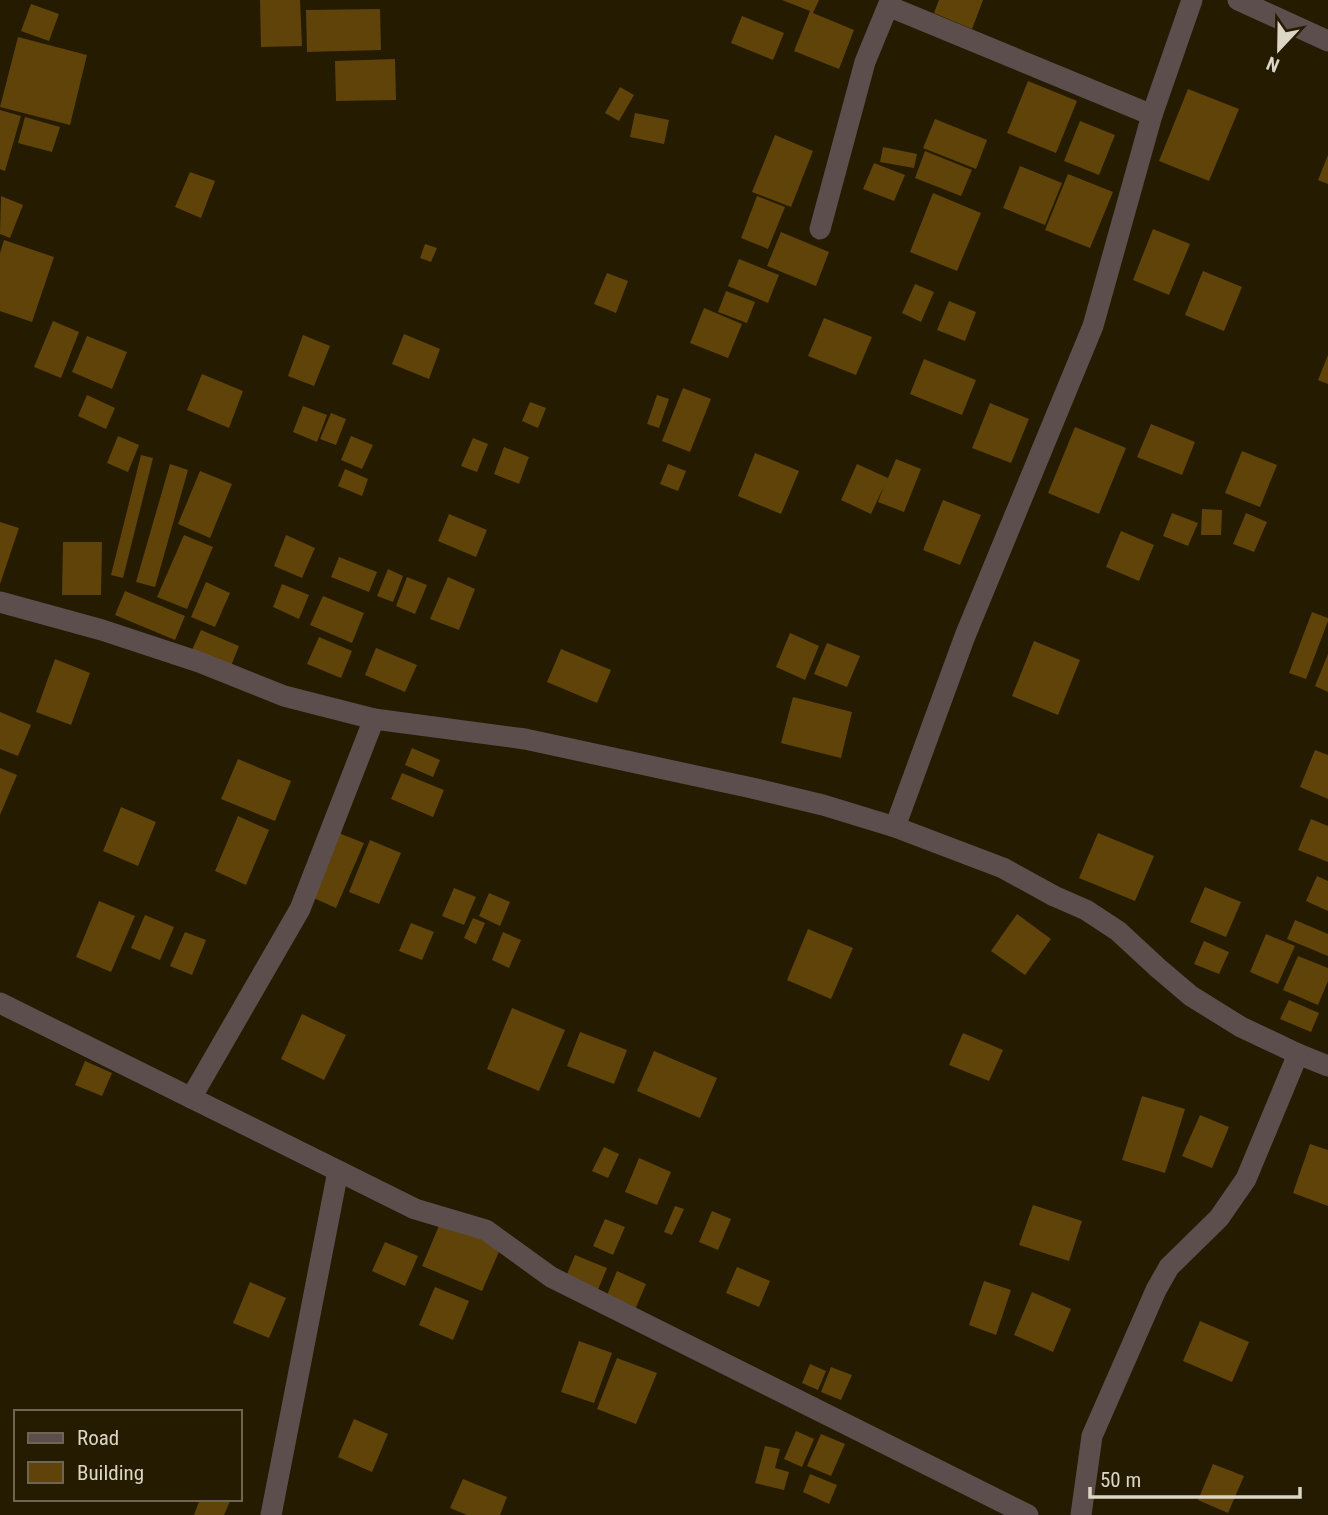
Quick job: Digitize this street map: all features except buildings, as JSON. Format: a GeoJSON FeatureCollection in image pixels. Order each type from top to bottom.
{"type":"FeatureCollection","features":[{"type":"Feature","properties":{"kind":"street"},"geometry":{"type":"LineString","coordinates":[[895,827],[965,636],[1093,326],[1152,114],[1192,0]]}},
{"type":"Feature","properties":{"kind":"street"},"geometry":{"type":"LineString","coordinates":[[1238,0],[1328,41]]}},
{"type":"Feature","properties":{"kind":"street"},"geometry":{"type":"LineString","coordinates":[[820,229],[865,62],[888,5],[1152,114]]}},
{"type":"Feature","properties":{"kind":"street"},"geometry":{"type":"LineString","coordinates":[[0,602],[102,630],[175,654],[284,696],[374,719],[525,739],[752,788],[823,805],[895,827],[1003,868],[1086,910],[1118,931],[1191,996],[1241,1027],[1328,1066]]}},
{"type":"Feature","properties":{"kind":"street"},"geometry":{"type":"LineString","coordinates":[[191,1098],[300,909],[374,719]]}},
{"type":"Feature","properties":{"kind":"street"},"geometry":{"type":"LineString","coordinates":[[0,1003],[415,1209],[486,1230],[551,1277],[1028,1515]]}},
{"type":"Feature","properties":{"kind":"street"},"geometry":{"type":"LineString","coordinates":[[1081,1515],[1092,1436],[1156,1290],[1169,1267],[1219,1218],[1246,1179],[1298,1054]]}},
{"type":"Feature","properties":{"kind":"street"},"geometry":{"type":"LineString","coordinates":[[271,1515],[338,1171]]}}]}
